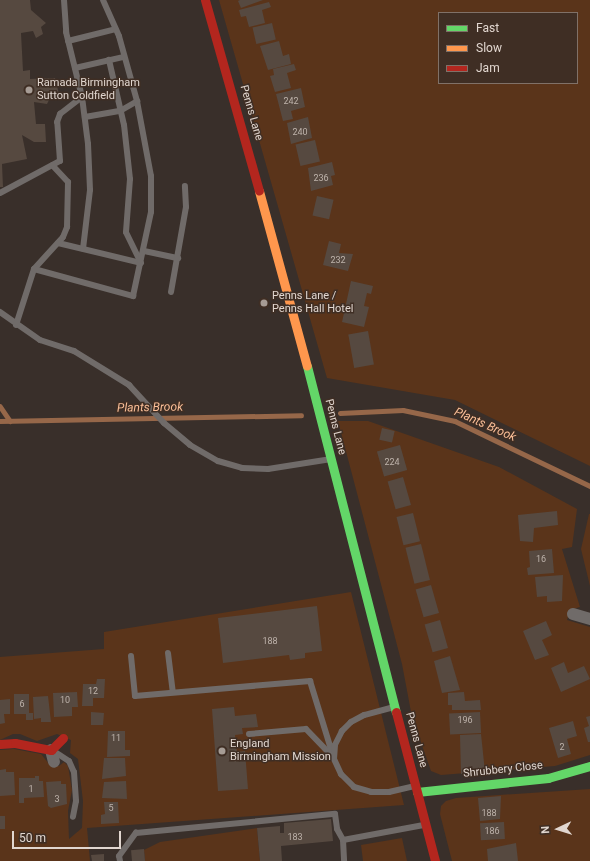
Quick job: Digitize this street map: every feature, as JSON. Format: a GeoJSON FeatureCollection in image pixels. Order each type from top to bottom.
{"type":"FeatureCollection","features":[{"type":"Feature","properties":{"kind":"main road","name":"Penns Lane"},"geometry":{"type":"LineString","coordinates":[[205,0],[262,198],[435,861]]}},
{"type":"Feature","properties":{"kind":"main road"},"geometry":{"type":"LineString","coordinates":[[0,744],[15,743],[51,750],[63,738]]}},
{"type":"Feature","properties":{"kind":"main road","name":"Shrubbery Close"},"geometry":{"type":"LineString","coordinates":[[416,789],[548,778],[590,766]]}},
{"type":"Feature","properties":{"kind":"street"},"geometry":{"type":"LineString","coordinates":[[573,614],[590,619]]}},
{"type":"Feature","properties":{"kind":"street"},"geometry":{"type":"LineString","coordinates":[[51,750],[54,762]]}},
{"type":"Feature","properties":{"kind":"lane"},"geometry":{"type":"LineString","coordinates":[[64,0],[68,41],[82,97],[85,118],[90,190],[83,249]]}},
{"type":"Feature","properties":{"kind":"lane"},"geometry":{"type":"LineString","coordinates":[[34,269],[133,296],[144,251],[150,212],[151,176],[137,101],[116,30],[103,0]]}},
{"type":"Feature","properties":{"kind":"lane"},"geometry":{"type":"LineString","coordinates":[[68,41],[116,30]]}},
{"type":"Feature","properties":{"kind":"lane"},"geometry":{"type":"LineString","coordinates":[[75,68],[123,57]]}},
{"type":"Feature","properties":{"kind":"lane"},"geometry":{"type":"LineString","coordinates":[[109,60],[120,111],[130,179],[126,232],[141,263]]}},
{"type":"Feature","properties":{"kind":"lane"},"geometry":{"type":"LineString","coordinates":[[0,193],[60,161],[57,122],[60,114],[82,97]]}},
{"type":"Feature","properties":{"kind":"lane"},"geometry":{"type":"LineString","coordinates":[[85,118],[120,111],[137,101]]}},
{"type":"Feature","properties":{"kind":"lane"},"geometry":{"type":"LineString","coordinates":[[16,325],[34,269],[58,243],[67,227],[68,182],[52,165]]}},
{"type":"Feature","properties":{"kind":"lane"},"geometry":{"type":"LineString","coordinates":[[171,292],[186,207],[185,186]]}},
{"type":"Feature","properties":{"kind":"lane"},"geometry":{"type":"LineString","coordinates":[[58,243],[141,263]]}},
{"type":"Feature","properties":{"kind":"lane"},"geometry":{"type":"LineString","coordinates":[[144,251],[178,258]]}},
{"type":"Feature","properties":{"kind":"lane"},"geometry":{"type":"LineString","coordinates":[[0,312],[16,325],[40,340],[74,351],[129,385],[164,423],[190,445],[218,461],[242,468],[268,469],[331,459]]}},
{"type":"Feature","properties":{"kind":"lane"},"geometry":{"type":"LineString","coordinates":[[168,653],[173,692]]}},
{"type":"Feature","properties":{"kind":"lane"},"geometry":{"type":"LineString","coordinates":[[131,656],[135,696],[310,681],[334,759],[341,774],[354,787],[371,792],[416,789]]}},
{"type":"Feature","properties":{"kind":"lane"},"geometry":{"type":"LineString","coordinates":[[334,759],[335,745],[342,731],[351,722],[364,715],[394,707]]}},
{"type":"Feature","properties":{"kind":"lane"},"geometry":{"type":"LineString","coordinates":[[249,734],[306,729],[334,759]]}},
{"type":"Feature","properties":{"kind":"lane"},"geometry":{"type":"LineString","coordinates":[[51,750],[68,761],[74,772],[76,801],[73,817]]}},
{"type":"Feature","properties":{"kind":"lane"},"geometry":{"type":"LineString","coordinates":[[120,861],[119,856],[136,833],[335,814],[337,829],[343,840],[344,861]]}},
{"type":"Feature","properties":{"kind":"lane"},"geometry":{"type":"LineString","coordinates":[[343,840],[426,824]]}},
{"type":"Feature","properties":{"kind":"shaded area"},"geometry":{"type":"Polygon","coordinates":[[[219,0],[590,0],[590,466],[455,400],[327,378],[219,0]]]}},
{"type":"Feature","properties":{"kind":"shaded area"},"geometry":{"type":"Polygon","coordinates":[[[338,421],[368,421],[499,467],[577,509],[572,547],[562,549],[580,607],[570,610],[567,620],[590,627],[590,755],[555,766],[441,775],[431,771],[412,717],[402,664],[338,421]]]}},
{"type":"Feature","properties":{"kind":"shaded area"},"geometry":{"type":"Polygon","coordinates":[[[590,514],[590,586],[581,549],[590,514]]]}},
{"type":"Feature","properties":{"kind":"shaded area"},"geometry":{"type":"Polygon","coordinates":[[[351,592],[404,805],[87,828],[90,861],[0,861],[0,750],[14,749],[41,754],[49,764],[59,766],[64,762],[68,766],[72,790],[68,811],[69,839],[82,828],[83,801],[78,759],[70,753],[71,740],[57,734],[37,741],[20,734],[13,734],[0,740],[0,657],[104,649],[104,632],[351,592]]]}},
{"type":"Feature","properties":{"kind":"shaded area"},"geometry":{"type":"Polygon","coordinates":[[[590,789],[590,861],[452,861],[440,814],[441,806],[446,801],[456,798],[590,789]]]}},
{"type":"Feature","properties":{"kind":"shaded area"},"geometry":{"type":"Polygon","coordinates":[[[257,828],[260,861],[145,861],[144,850],[160,842],[257,828]]]}},
{"type":"Feature","properties":{"kind":"shaded area"},"geometry":{"type":"Polygon","coordinates":[[[402,838],[407,861],[363,861],[361,845],[402,838]]]}},
{"type":"Feature","properties":{"kind":"building","name":"Ramada Birmingham Sutton Coldfield"},"geometry":{"type":"Polygon","coordinates":[[[0,0],[30,0],[31,10],[46,23],[41,27],[43,34],[36,38],[33,31],[21,33],[23,71],[30,70],[30,79],[55,78],[59,94],[57,100],[49,100],[47,104],[34,102],[36,124],[45,124],[46,142],[34,142],[22,135],[27,159],[2,164],[3,187],[0,187],[0,0]]]}},
{"type":"Feature","properties":{"kind":"building"},"geometry":{"type":"Polygon","coordinates":[[[240,0],[263,0],[241,8],[238,1],[240,0]]]}},
{"type":"Feature","properties":{"kind":"building"},"geometry":{"type":"Polygon","coordinates":[[[269,2],[271,7],[262,10],[265,23],[249,27],[246,16],[241,17],[239,10],[269,2]]]}},
{"type":"Feature","properties":{"kind":"building"},"geometry":{"type":"Polygon","coordinates":[[[272,23],[276,40],[256,44],[253,27],[272,23]]]}},
{"type":"Feature","properties":{"kind":"building"},"geometry":{"type":"Polygon","coordinates":[[[279,41],[283,56],[289,54],[291,64],[268,70],[260,46],[279,41]]]}},
{"type":"Feature","properties":{"kind":"building"},"geometry":{"type":"Polygon","coordinates":[[[294,64],[296,70],[287,73],[291,88],[275,92],[270,76],[274,75],[273,69],[294,64]]]}},
{"type":"Feature","properties":{"kind":"building"},"geometry":{"type":"Polygon","coordinates":[[[301,88],[305,107],[291,111],[293,119],[283,121],[276,94],[301,88]]]}},
{"type":"Feature","properties":{"kind":"building"},"geometry":{"type":"Polygon","coordinates":[[[308,117],[312,138],[291,144],[287,123],[308,117]]]}},
{"type":"Feature","properties":{"kind":"building"},"geometry":{"type":"Polygon","coordinates":[[[315,140],[320,161],[300,166],[296,144],[315,140]]]}},
{"type":"Feature","properties":{"kind":"building"},"geometry":{"type":"Polygon","coordinates":[[[332,162],[335,175],[331,176],[333,185],[311,191],[308,168],[332,162]]]}},
{"type":"Feature","properties":{"kind":"building"},"geometry":{"type":"Polygon","coordinates":[[[317,196],[334,200],[329,219],[313,215],[317,196]]]}},
{"type":"Feature","properties":{"kind":"building"},"geometry":{"type":"Polygon","coordinates":[[[329,241],[341,244],[339,253],[353,254],[348,271],[323,265],[329,241]]]}},
{"type":"Feature","properties":{"kind":"building"},"geometry":{"type":"Polygon","coordinates":[[[351,281],[373,286],[371,294],[367,293],[364,306],[369,307],[364,327],[342,322],[351,281]]]}},
{"type":"Feature","properties":{"kind":"building"},"geometry":{"type":"Polygon","coordinates":[[[368,331],[374,364],[354,368],[348,334],[368,331]]]}},
{"type":"Feature","properties":{"kind":"building"},"geometry":{"type":"Polygon","coordinates":[[[382,428],[395,431],[392,443],[379,440],[382,428]]]}},
{"type":"Feature","properties":{"kind":"building"},"geometry":{"type":"Polygon","coordinates":[[[400,445],[407,470],[384,477],[377,452],[400,445]]]}},
{"type":"Feature","properties":{"kind":"building"},"geometry":{"type":"Polygon","coordinates":[[[403,477],[411,505],[396,509],[388,481],[403,477]]]}},
{"type":"Feature","properties":{"kind":"building"},"geometry":{"type":"Polygon","coordinates":[[[557,511],[558,525],[534,528],[533,542],[520,541],[518,515],[557,511]]]}},
{"type":"Feature","properties":{"kind":"building"},"geometry":{"type":"Polygon","coordinates":[[[413,513],[420,541],[404,545],[397,517],[413,513]]]}},
{"type":"Feature","properties":{"kind":"building"},"geometry":{"type":"Polygon","coordinates":[[[421,544],[430,580],[414,584],[405,548],[421,544]]]}},
{"type":"Feature","properties":{"kind":"building"},"geometry":{"type":"Polygon","coordinates":[[[552,549],[554,573],[528,575],[527,568],[530,567],[529,551],[552,549]]]}},
{"type":"Feature","properties":{"kind":"building"},"geometry":{"type":"Polygon","coordinates":[[[563,575],[562,601],[547,602],[547,596],[537,597],[535,577],[563,575]]]}},
{"type":"Feature","properties":{"kind":"building"},"geometry":{"type":"Polygon","coordinates":[[[431,585],[439,613],[424,617],[416,589],[431,585]]]}},
{"type":"Feature","properties":{"kind":"building"},"geometry":{"type":"Polygon","coordinates":[[[317,606],[322,651],[305,653],[305,658],[290,660],[289,655],[223,663],[218,618],[317,606]]]}},
{"type":"Feature","properties":{"kind":"building"},"geometry":{"type":"Polygon","coordinates":[[[440,620],[448,648],[433,652],[425,624],[440,620]]]}},
{"type":"Feature","properties":{"kind":"building"},"geometry":{"type":"Polygon","coordinates":[[[546,621],[552,635],[542,640],[549,655],[535,660],[523,631],[546,621]]]}},
{"type":"Feature","properties":{"kind":"building"},"geometry":{"type":"Polygon","coordinates":[[[450,656],[460,690],[442,693],[434,661],[450,656]]]}},
{"type":"Feature","properties":{"kind":"building"},"geometry":{"type":"Polygon","coordinates":[[[564,662],[568,673],[584,666],[590,679],[561,692],[551,668],[564,662]]]}},
{"type":"Feature","properties":{"kind":"building"},"geometry":{"type":"Polygon","coordinates":[[[97,679],[105,679],[104,698],[93,698],[93,706],[82,706],[83,684],[96,684],[97,679]]]}},
{"type":"Feature","properties":{"kind":"building"},"geometry":{"type":"Polygon","coordinates":[[[77,692],[78,707],[72,707],[72,716],[54,717],[53,693],[77,692]]]}},
{"type":"Feature","properties":{"kind":"building"},"geometry":{"type":"Polygon","coordinates":[[[464,692],[465,701],[480,700],[481,710],[452,710],[452,705],[448,705],[448,693],[464,692]]]}},
{"type":"Feature","properties":{"kind":"building"},"geometry":{"type":"Polygon","coordinates":[[[14,694],[29,694],[29,713],[33,713],[33,720],[26,720],[26,714],[14,714],[14,694]]]}},
{"type":"Feature","properties":{"kind":"building"},"geometry":{"type":"Polygon","coordinates":[[[48,696],[51,722],[41,722],[41,718],[34,719],[33,697],[48,696]]]}},
{"type":"Feature","properties":{"kind":"building"},"geometry":{"type":"Polygon","coordinates":[[[10,699],[10,714],[4,714],[5,723],[0,724],[0,700],[10,699]]]}},
{"type":"Feature","properties":{"kind":"building"},"geometry":{"type":"Polygon","coordinates":[[[234,707],[235,716],[256,714],[258,727],[242,728],[243,734],[235,735],[237,752],[245,751],[248,789],[218,791],[212,709],[234,707]]]}},
{"type":"Feature","properties":{"kind":"building"},"geometry":{"type":"Polygon","coordinates":[[[91,712],[104,713],[103,725],[91,725],[91,712]]]}},
{"type":"Feature","properties":{"kind":"building"},"geometry":{"type":"Polygon","coordinates":[[[480,712],[481,733],[450,735],[449,714],[480,712]]]}},
{"type":"Feature","properties":{"kind":"building"},"geometry":{"type":"Polygon","coordinates":[[[590,716],[590,742],[588,742],[584,728],[589,726],[586,717],[590,716]]]}},
{"type":"Feature","properties":{"kind":"building"},"geometry":{"type":"Polygon","coordinates":[[[573,721],[577,736],[567,739],[571,754],[558,758],[549,728],[573,721]]]}},
{"type":"Feature","properties":{"kind":"building"},"geometry":{"type":"Polygon","coordinates":[[[108,731],[125,731],[125,750],[130,750],[130,756],[107,757],[108,731]]]}},
{"type":"Feature","properties":{"kind":"building"},"geometry":{"type":"Polygon","coordinates":[[[481,734],[485,772],[461,774],[460,735],[481,734]]]}},
{"type":"Feature","properties":{"kind":"building"},"geometry":{"type":"Polygon","coordinates":[[[104,758],[125,758],[126,776],[102,779],[104,758]]]}},
{"type":"Feature","properties":{"kind":"building"},"geometry":{"type":"Polygon","coordinates":[[[6,769],[6,772],[14,772],[15,795],[0,796],[0,770],[6,769]]]}},
{"type":"Feature","properties":{"kind":"building"},"geometry":{"type":"Polygon","coordinates":[[[35,776],[39,776],[39,781],[43,781],[44,797],[24,798],[24,803],[19,803],[19,778],[35,778],[35,776]]]}},
{"type":"Feature","properties":{"kind":"building"},"geometry":{"type":"Polygon","coordinates":[[[61,781],[61,784],[66,784],[67,804],[51,808],[48,806],[46,782],[61,781]]]}},
{"type":"Feature","properties":{"kind":"building"},"geometry":{"type":"Polygon","coordinates":[[[126,781],[127,799],[102,798],[104,782],[126,781]]]}},
{"type":"Feature","properties":{"kind":"building"},"geometry":{"type":"Polygon","coordinates":[[[501,796],[500,819],[480,821],[478,798],[501,796]]]}},
{"type":"Feature","properties":{"kind":"building"},"geometry":{"type":"Polygon","coordinates":[[[104,802],[118,802],[119,823],[101,824],[101,815],[105,814],[104,802]]]}},
{"type":"Feature","properties":{"kind":"building"},"geometry":{"type":"Polygon","coordinates":[[[0,816],[5,816],[5,829],[0,829],[0,816]]]}},
{"type":"Feature","properties":{"kind":"building"},"geometry":{"type":"Polygon","coordinates":[[[331,819],[333,841],[281,846],[282,861],[260,861],[257,828],[280,826],[280,833],[284,833],[284,823],[331,819]]]}},
{"type":"Feature","properties":{"kind":"building"},"geometry":{"type":"Polygon","coordinates":[[[504,822],[505,839],[481,840],[480,823],[504,822]]]}},
{"type":"Feature","properties":{"kind":"building"},"geometry":{"type":"Polygon","coordinates":[[[516,843],[518,861],[488,861],[487,849],[516,843]]]}},
{"type":"Feature","properties":{"kind":"building"},"geometry":{"type":"Polygon","coordinates":[[[144,849],[145,861],[132,861],[131,850],[144,849]]]}},
{"type":"Feature","properties":{"kind":"building"},"geometry":{"type":"Polygon","coordinates":[[[104,854],[104,861],[92,861],[91,855],[104,854]]]}},
{"type":"Feature","properties":{"kind":"waterway"},"geometry":{"type":"LineString","coordinates":[[0,406],[10,421]]}},
{"type":"Feature","properties":{"kind":"waterway","name":"Plants Brook"},"geometry":{"type":"LineString","coordinates":[[340,413],[403,410],[455,421],[590,486]]}},
{"type":"Feature","properties":{"kind":"waterway","name":"Plants Brook"},"geometry":{"type":"LineString","coordinates":[[0,421],[301,415]]}},
{"type":"Feature","properties":{"kind":"traffic: fast"},"geometry":{"type":"LineString","coordinates":[[307,366],[396,712]]}},
{"type":"Feature","properties":{"kind":"traffic: fast"},"geometry":{"type":"LineString","coordinates":[[417,792],[548,778],[590,766]]}},
{"type":"Feature","properties":{"kind":"traffic: slow"},"geometry":{"type":"LineString","coordinates":[[259,191],[307,366]]}},
{"type":"Feature","properties":{"kind":"traffic: jam"},"geometry":{"type":"LineString","coordinates":[[205,0],[259,191]]}},
{"type":"Feature","properties":{"kind":"traffic: jam"},"geometry":{"type":"LineString","coordinates":[[396,712],[435,861]]}},
{"type":"Feature","properties":{"kind":"traffic: jam"},"geometry":{"type":"LineString","coordinates":[[0,744],[15,743],[51,750],[63,738]]}},
{"type":"Feature","properties":{"kind":"place","name":"Ramada Birmingham Sutton Coldfield"},"geometry":{"type":"Point","coordinates":[29,90]}},
{"type":"Feature","properties":{"kind":"place","name":"Penns Lane / Penns Hall Hotel"},"geometry":{"type":"Point","coordinates":[264,303]}},
{"type":"Feature","properties":{"kind":"place","name":"England Birmingham Mission"},"geometry":{"type":"Point","coordinates":[222,751]}}]}
